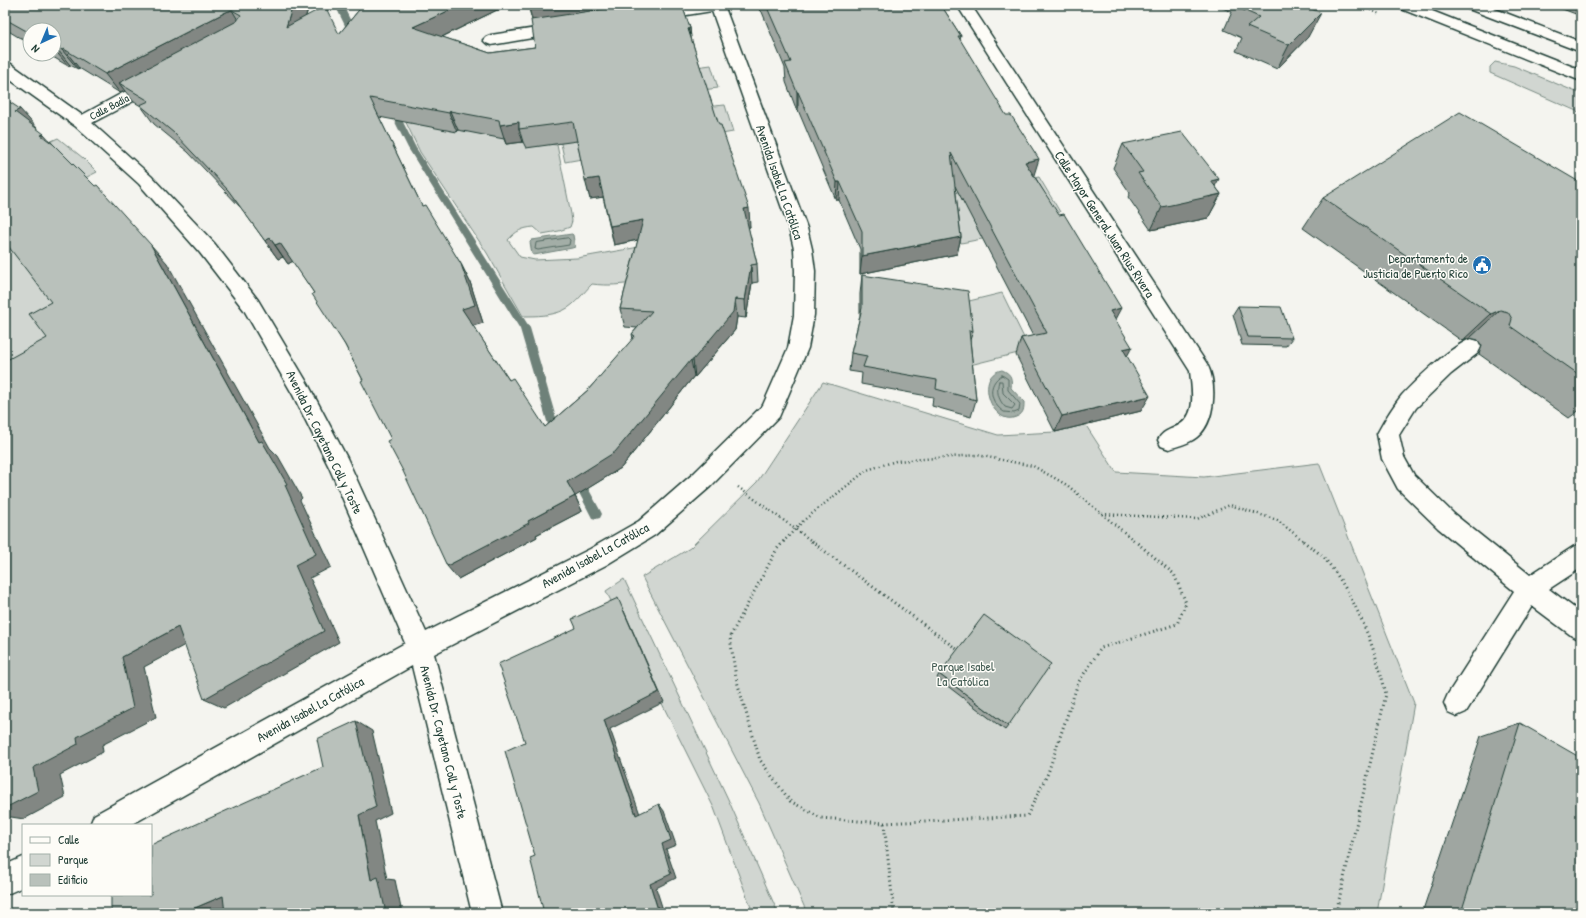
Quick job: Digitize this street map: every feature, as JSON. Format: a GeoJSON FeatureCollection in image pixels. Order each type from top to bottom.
{"type":"FeatureCollection","features":[{"type":"Feature","properties":{"kind":"main road"},"geometry":{"type":"LineString","coordinates":[[639,17],[717,5]]}},
{"type":"Feature","properties":{"kind":"main road","name":"Avenida Isabel La Católica"},"geometry":{"type":"LineString","coordinates":[[106,824],[420,648],[598,557],[647,528],[714,469],[771,411],[798,348],[804,315],[805,271],[803,249],[798,228],[717,5]]}},
{"type":"Feature","properties":{"kind":"main road","name":"Calle Mayor General Juan Rius Rivera"},"geometry":{"type":"LineString","coordinates":[[964,5],[1200,370],[1203,402],[1199,417],[1190,430],[1169,440]]}},
{"type":"Feature","properties":{"kind":"main road"},"geometry":{"type":"LineString","coordinates":[[1404,5],[1581,76]]}},
{"type":"Feature","properties":{"kind":"main road"},"geometry":{"type":"LineString","coordinates":[[1471,5],[1581,47]]}},
{"type":"Feature","properties":{"kind":"main road"},"geometry":{"type":"LineString","coordinates":[[491,40],[577,27]]}},
{"type":"Feature","properties":{"kind":"main road","name":"Avenida Dr. Cayetano Coll y Toste"},"geometry":{"type":"LineString","coordinates":[[5,68],[81,122],[145,180],[207,248],[251,305],[301,390],[340,466],[420,648],[487,913]]}},
{"type":"Feature","properties":{"kind":"main road","name":"Calle Badía"},"geometry":{"type":"LineString","coordinates":[[81,122],[169,76]]}},
{"type":"Feature","properties":{"kind":"main road"},"geometry":{"type":"LineString","coordinates":[[1470,347],[1444,368],[1409,402],[1388,434],[1393,459],[1406,482],[1446,522],[1529,589],[1581,628]]}},
{"type":"Feature","properties":{"kind":"main road"},"geometry":{"type":"LineString","coordinates":[[1457,703],[1529,589],[1581,555]]}},
{"type":"Feature","properties":{"kind":"main road"},"geometry":{"type":"LineString","coordinates":[[5,881],[22,872]]}},
{"type":"Feature","properties":{"kind":"path"},"geometry":{"type":"LineString","coordinates":[[977,455],[1033,466],[1067,485],[1102,514],[1174,574],[1186,603],[1177,624],[1101,648],[1078,683],[1048,773],[1027,816],[884,824],[821,818],[790,801],[760,760],[736,678],[730,637],[777,549],[804,520],[867,470],[896,461],[977,455]]}},
{"type":"Feature","properties":{"kind":"path"},"geometry":{"type":"LineString","coordinates":[[714,469],[794,530],[958,650]]}},
{"type":"Feature","properties":{"kind":"path"},"geometry":{"type":"LineString","coordinates":[[1102,514],[1197,519],[1230,505],[1277,520],[1324,558],[1351,597],[1379,663],[1386,694],[1336,913]]}},
{"type":"Feature","properties":{"kind":"path"},"geometry":{"type":"LineString","coordinates":[[884,824],[894,913]]}},
{"type":"Feature","properties":{"kind":"green space"},"geometry":{"type":"Polygon","coordinates":[[[1495,62],[1514,66],[1581,94],[1581,113],[1490,73],[1490,67],[1495,62]]]}},
{"type":"Feature","properties":{"kind":"green space"},"geometry":{"type":"Polygon","coordinates":[[[711,65],[718,88],[703,90],[696,67],[711,65]]]}},
{"type":"Feature","properties":{"kind":"green space"},"geometry":{"type":"Polygon","coordinates":[[[725,105],[733,132],[565,162],[556,121],[725,105]]]}},
{"type":"Feature","properties":{"kind":"green space"},"geometry":{"type":"Polygon","coordinates":[[[494,107],[506,144],[525,141],[557,145],[571,214],[572,221],[570,227],[559,231],[542,234],[534,227],[520,230],[514,234],[508,240],[520,257],[535,260],[577,258],[713,234],[637,282],[614,285],[592,284],[576,302],[564,310],[549,315],[523,316],[487,253],[420,152],[402,114],[461,127],[494,107]]]}},
{"type":"Feature","properties":{"kind":"green space"},"geometry":{"type":"Polygon","coordinates":[[[58,138],[83,158],[97,172],[85,178],[45,144],[58,138]]]}},
{"type":"Feature","properties":{"kind":"green space"},"geometry":{"type":"Polygon","coordinates":[[[1039,177],[1060,212],[1042,216],[1008,234],[961,243],[935,196],[1039,177]]]}},
{"type":"Feature","properties":{"kind":"green space"},"geometry":{"type":"Polygon","coordinates":[[[27,236],[56,301],[61,347],[5,409],[5,248],[27,236]]]}},
{"type":"Feature","properties":{"kind":"green space"},"geometry":{"type":"Polygon","coordinates":[[[1002,293],[1030,350],[970,365],[965,302],[1002,293]]]}},
{"type":"Feature","properties":{"kind":"green space","name":"Parque Isabel La Católica"},"geometry":{"type":"Polygon","coordinates":[[[823,382],[998,435],[1055,432],[1085,424],[1116,472],[1204,477],[1319,463],[1414,703],[1377,913],[807,913],[759,803],[642,577],[690,548],[757,482],[823,382]]]}},
{"type":"Feature","properties":{"kind":"green space"},"geometry":{"type":"Polygon","coordinates":[[[624,579],[728,799],[778,913],[753,913],[714,808],[606,591],[624,579]]]}},
{"type":"Feature","properties":{"kind":"water"},"geometry":{"type":"Polygon","coordinates":[[[572,234],[575,247],[534,255],[532,254],[530,242],[532,240],[572,234]]]}},
{"type":"Feature","properties":{"kind":"water"},"geometry":{"type":"Polygon","coordinates":[[[1002,370],[1010,375],[1011,388],[1024,402],[1023,412],[1018,416],[1009,418],[1001,415],[994,409],[990,400],[988,390],[989,381],[993,374],[1002,370]]]}},
{"type":"Feature","properties":{"kind":"building"},"geometry":{"type":"Polygon","coordinates":[[[5,5],[293,5],[286,27],[325,6],[339,34],[363,5],[461,5],[413,27],[490,53],[535,47],[531,20],[630,5],[682,5],[690,28],[688,29],[719,125],[721,125],[749,208],[744,209],[757,264],[751,265],[745,300],[735,299],[733,312],[615,452],[567,482],[575,496],[528,521],[529,523],[447,566],[403,471],[387,441],[391,439],[361,381],[363,380],[345,345],[312,294],[314,293],[280,243],[275,245],[270,238],[265,241],[228,190],[174,133],[140,105],[149,101],[119,83],[237,21],[241,15],[232,10],[226,12],[105,74],[64,49],[62,50],[62,22],[22,22],[22,29],[5,19],[5,5]],[[370,98],[422,206],[425,205],[461,264],[475,305],[462,309],[509,380],[513,378],[545,427],[588,390],[635,336],[632,334],[652,311],[620,309],[643,220],[610,226],[599,178],[585,180],[573,122],[519,129],[519,122],[500,125],[499,120],[450,111],[449,113],[370,98]]]}},
{"type":"Feature","properties":{"kind":"building"},"geometry":{"type":"Polygon","coordinates":[[[528,5],[546,5],[529,8],[528,5]]]}},
{"type":"Feature","properties":{"kind":"building"},"geometry":{"type":"Polygon","coordinates":[[[766,5],[941,5],[961,36],[958,36],[1006,115],[1011,115],[1039,159],[1025,162],[1059,215],[1064,214],[1121,308],[1110,311],[1132,347],[1123,349],[1150,396],[1062,416],[1021,338],[1047,333],[951,153],[961,237],[862,256],[862,231],[840,182],[837,182],[797,92],[785,63],[791,62],[766,5]]]}},
{"type":"Feature","properties":{"kind":"building"},"geometry":{"type":"Polygon","coordinates":[[[1307,5],[1305,6],[1321,13],[1289,45],[1247,27],[1259,17],[1234,6],[1307,5]]]}},
{"type":"Feature","properties":{"kind":"building"},"geometry":{"type":"Polygon","coordinates":[[[5,99],[20,109],[15,112],[44,134],[41,135],[53,144],[95,186],[97,185],[151,245],[259,442],[262,441],[287,484],[285,485],[316,554],[295,565],[324,631],[204,699],[178,627],[122,657],[133,708],[77,737],[78,744],[33,768],[38,791],[5,808],[5,361],[47,338],[29,314],[51,302],[5,242],[5,99]]]}},
{"type":"Feature","properties":{"kind":"building"},"geometry":{"type":"Polygon","coordinates":[[[1460,112],[1581,183],[1581,376],[1510,326],[1512,319],[1508,312],[1500,310],[1491,314],[1323,198],[1460,112]]]}},
{"type":"Feature","properties":{"kind":"building"},"geometry":{"type":"Polygon","coordinates":[[[1182,132],[1219,179],[1211,181],[1221,194],[1162,207],[1138,173],[1143,172],[1123,144],[1182,132]]]}},
{"type":"Feature","properties":{"kind":"building"},"geometry":{"type":"Polygon","coordinates":[[[862,275],[968,291],[973,331],[969,330],[976,400],[936,389],[937,380],[863,367],[867,356],[851,353],[862,308],[862,275]]]}},
{"type":"Feature","properties":{"kind":"building"},"geometry":{"type":"Polygon","coordinates":[[[1238,306],[1281,307],[1292,338],[1248,337],[1238,306]]]}},
{"type":"Feature","properties":{"kind":"building"},"geometry":{"type":"Polygon","coordinates":[[[618,598],[659,692],[604,720],[636,815],[659,804],[671,840],[662,844],[671,874],[650,884],[659,913],[544,913],[530,858],[535,856],[505,751],[525,742],[498,664],[576,628],[572,619],[618,598]]]}},
{"type":"Feature","properties":{"kind":"building"},"geometry":{"type":"Polygon","coordinates":[[[984,615],[1051,664],[1008,726],[939,674],[984,615]]]}},
{"type":"Feature","properties":{"kind":"building"},"geometry":{"type":"Polygon","coordinates":[[[356,721],[376,807],[359,815],[371,880],[378,877],[386,913],[225,913],[223,896],[183,913],[105,913],[111,910],[111,896],[152,896],[152,845],[323,767],[317,739],[356,721]]]}},
{"type":"Feature","properties":{"kind":"building"},"geometry":{"type":"Polygon","coordinates":[[[1520,723],[1581,758],[1581,913],[1461,913],[1520,723]]]}},
{"type":"Feature","properties":{"kind":"waterway"},"geometry":{"type":"LineString","coordinates":[[339,5],[354,36]]}},
{"type":"Feature","properties":{"kind":"waterway"},"geometry":{"type":"LineString","coordinates":[[392,108],[412,148],[525,328],[556,435]]}},
{"type":"Feature","properties":{"kind":"waterway"},"geometry":{"type":"LineString","coordinates":[[577,478],[596,514]]}},
{"type":"Feature","properties":{"kind":"place","name":"Departamento de Justicia de Puerto Rico"},"geometry":{"type":"Point","coordinates":[1482,265]}}]}
